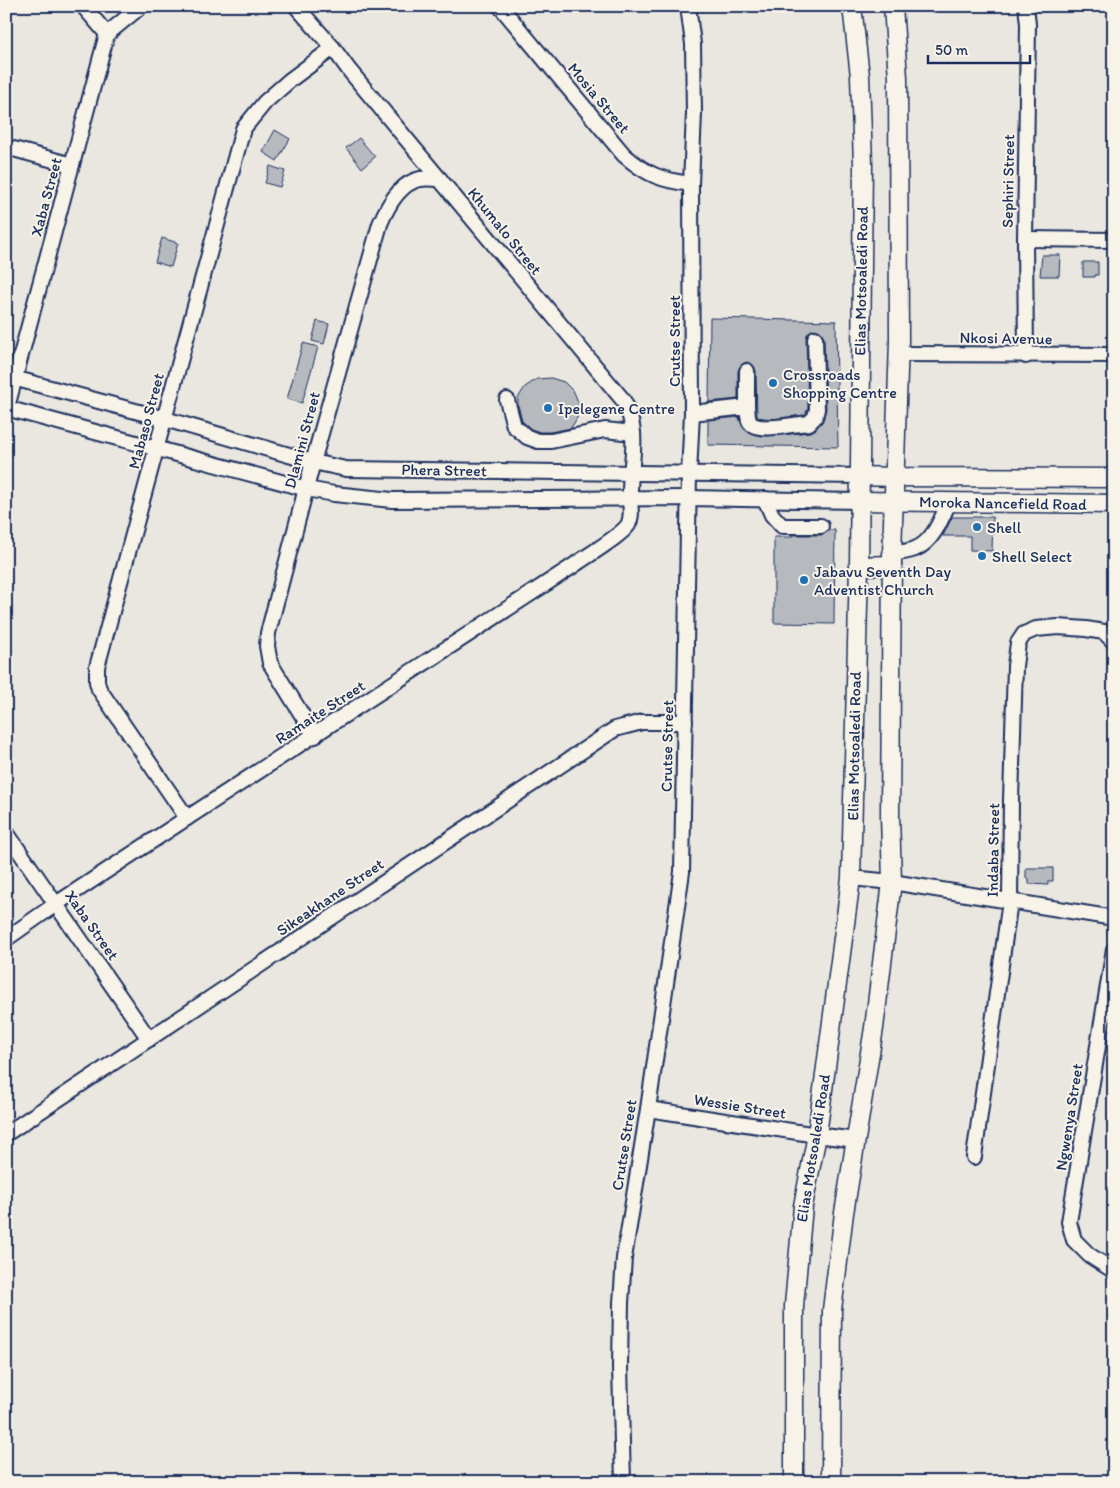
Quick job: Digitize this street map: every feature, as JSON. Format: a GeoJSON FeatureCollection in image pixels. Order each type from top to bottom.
{"type":"FeatureCollection","features":[{"type":"Feature","properties":{"kind":"main road","name":"Elias Motsoaledi Road"},"geometry":{"type":"LineString","coordinates":[[794,1482],[794,1306],[803,1206],[816,1135],[851,878],[859,566],[858,501],[863,165],[860,76],[852,6]]}},
{"type":"Feature","properties":{"kind":"main road"},"geometry":{"type":"LineString","coordinates":[[831,1482],[832,1310],[844,1213],[874,1028],[892,882],[890,815],[892,560],[899,354],[898,78],[893,6]]}},
{"type":"Feature","properties":{"kind":"main road","name":"Phera Street"},"geometry":{"type":"LineString","coordinates":[[859,476],[894,477]]}},
{"type":"Feature","properties":{"kind":"main road","name":"Moroka Nancefield Road"},"geometry":{"type":"LineString","coordinates":[[894,477],[1114,478]]}},
{"type":"Feature","properties":{"kind":"main road"},"geometry":{"type":"LineString","coordinates":[[1006,478],[1006,503]]}},
{"type":"Feature","properties":{"kind":"main road","name":"Phera Street"},"geometry":{"type":"LineString","coordinates":[[858,501],[893,502]]}},
{"type":"Feature","properties":{"kind":"main road","name":"Moroka Nancefield Road"},"geometry":{"type":"LineString","coordinates":[[893,502],[1114,504]]}},
{"type":"Feature","properties":{"kind":"main road"},"geometry":{"type":"LineString","coordinates":[[859,566],[892,560]]}},
{"type":"Feature","properties":{"kind":"street"},"geometry":{"type":"LineString","coordinates":[[72,6],[85,8],[107,34],[141,6]]}},
{"type":"Feature","properties":{"kind":"street","name":"Khumalo Street"},"geometry":{"type":"LineString","coordinates":[[296,6],[333,48],[349,70],[623,400],[628,409],[633,433],[630,499]]}},
{"type":"Feature","properties":{"kind":"street","name":"Crutse Street"},"geometry":{"type":"LineString","coordinates":[[623,1482],[620,1366],[624,1258],[648,1109],[682,872],[688,498],[692,412],[691,184],[694,113],[693,44],[688,6]]}},
{"type":"Feature","properties":{"kind":"street","name":"Sephiri Street"},"geometry":{"type":"LineString","coordinates":[[1026,6],[1028,24],[1025,239],[1026,356]]}},
{"type":"Feature","properties":{"kind":"street","name":"Mosia Street"},"geometry":{"type":"LineString","coordinates":[[502,7],[624,155],[638,168],[656,176],[691,184]]}},
{"type":"Feature","properties":{"kind":"street","name":"Xaba Street"},"geometry":{"type":"LineString","coordinates":[[6,409],[11,377],[72,165],[107,34]]}},
{"type":"Feature","properties":{"kind":"street","name":"Mabaso Street"},"geometry":{"type":"LineString","coordinates":[[187,818],[99,689],[97,682],[99,658],[243,129],[265,102],[290,80],[333,48]]}},
{"type":"Feature","properties":{"kind":"street"},"geometry":{"type":"LineString","coordinates":[[6,147],[72,165]]}},
{"type":"Feature","properties":{"kind":"street","name":"Dlamini Street"},"geometry":{"type":"LineString","coordinates":[[315,736],[270,664],[267,656],[268,633],[313,462],[380,224],[390,203],[405,187],[421,179],[440,179]]}},
{"type":"Feature","properties":{"kind":"street"},"geometry":{"type":"LineString","coordinates":[[1025,239],[1114,240]]}},
{"type":"Feature","properties":{"kind":"street"},"geometry":{"type":"LineString","coordinates":[[747,371],[748,421],[762,428],[809,423],[815,417],[818,409],[815,338]]}},
{"type":"Feature","properties":{"kind":"street","name":"Nkosi Avenue"},"geometry":{"type":"LineString","coordinates":[[899,354],[1114,356]]}},
{"type":"Feature","properties":{"kind":"street","name":"Phera Street"},"geometry":{"type":"LineString","coordinates":[[11,377],[313,462],[346,469],[859,476]]}},
{"type":"Feature","properties":{"kind":"street"},"geometry":{"type":"LineString","coordinates":[[507,400],[514,426],[538,441],[550,442],[605,430],[633,433]]}},
{"type":"Feature","properties":{"kind":"street"},"geometry":{"type":"LineString","coordinates":[[692,412],[747,407]]}},
{"type":"Feature","properties":{"kind":"street","name":"Phera Street"},"geometry":{"type":"LineString","coordinates":[[6,409],[307,489],[334,494],[392,500],[688,498],[858,501]]}},
{"type":"Feature","properties":{"kind":"street","name":"Ramaite Street"},"geometry":{"type":"LineString","coordinates":[[6,940],[56,904],[616,537],[623,531],[630,520],[630,499]]}},
{"type":"Feature","properties":{"kind":"street"},"geometry":{"type":"LineString","coordinates":[[765,499],[772,514],[782,526],[820,526]]}},
{"type":"Feature","properties":{"kind":"street"},"geometry":{"type":"LineString","coordinates":[[892,560],[923,544],[940,522],[949,502]]}},
{"type":"Feature","properties":{"kind":"street","name":"Indaba Street"},"geometry":{"type":"LineString","coordinates":[[974,1157],[1010,901],[1014,676],[1018,643],[1024,634],[1036,629],[1058,627],[1104,632],[1112,640]]}},
{"type":"Feature","properties":{"kind":"street","name":"Sikeakhane Street"},"geometry":{"type":"LineString","coordinates":[[6,1134],[615,729],[642,722],[685,722]]}},
{"type":"Feature","properties":{"kind":"street","name":"Xaba Street"},"geometry":{"type":"LineString","coordinates":[[6,832],[149,1039]]}},
{"type":"Feature","properties":{"kind":"street"},"geometry":{"type":"LineString","coordinates":[[851,878],[892,882],[1114,918]]}},
{"type":"Feature","properties":{"kind":"street","name":"Ngwenya Street"},"geometry":{"type":"LineString","coordinates":[[1114,949],[1069,1222],[1074,1240],[1089,1256],[1114,1271]]}},
{"type":"Feature","properties":{"kind":"street","name":"Wessie Street"},"geometry":{"type":"LineString","coordinates":[[648,1109],[856,1140]]}},
{"type":"Feature","properties":{"kind":"building"},"geometry":{"type":"Polygon","coordinates":[[[275,130],[290,139],[277,161],[263,152],[275,130]]]}},
{"type":"Feature","properties":{"kind":"building"},"geometry":{"type":"Polygon","coordinates":[[[359,138],[375,157],[362,168],[346,148],[359,138]]]}},
{"type":"Feature","properties":{"kind":"building"},"geometry":{"type":"Polygon","coordinates":[[[270,166],[285,171],[280,187],[265,183],[270,166]]]}},
{"type":"Feature","properties":{"kind":"building"},"geometry":{"type":"Polygon","coordinates":[[[162,238],[178,243],[171,267],[155,262],[162,238]]]}},
{"type":"Feature","properties":{"kind":"building"},"geometry":{"type":"Polygon","coordinates":[[[1042,255],[1060,255],[1059,276],[1040,276],[1042,255]]]}},
{"type":"Feature","properties":{"kind":"building"},"geometry":{"type":"Polygon","coordinates":[[[1083,262],[1098,262],[1098,275],[1095,275],[1095,277],[1083,277],[1083,262]]]}},
{"type":"Feature","properties":{"kind":"building","name":"Crossroads Shopping Centre"},"geometry":{"type":"Polygon","coordinates":[[[710,318],[836,321],[838,447],[708,445],[708,420],[739,417],[743,427],[750,433],[763,436],[781,435],[815,430],[823,420],[826,409],[824,338],[822,333],[815,329],[810,331],[806,338],[808,408],[805,415],[772,419],[757,417],[756,371],[754,366],[747,362],[742,364],[738,371],[738,399],[709,402],[710,318]]]}},
{"type":"Feature","properties":{"kind":"building"},"geometry":{"type":"Polygon","coordinates":[[[317,321],[329,324],[324,344],[312,341],[317,321]]]}},
{"type":"Feature","properties":{"kind":"building"},"geometry":{"type":"Polygon","coordinates":[[[303,343],[318,347],[302,403],[287,399],[303,343]]]}},
{"type":"Feature","properties":{"kind":"building","name":"Ipelegene Centre"},"geometry":{"type":"Polygon","coordinates":[[[551,378],[564,382],[574,392],[579,404],[577,418],[571,428],[540,432],[531,429],[522,421],[518,398],[525,387],[537,379],[551,378]]]}},
{"type":"Feature","properties":{"kind":"building"},"geometry":{"type":"Polygon","coordinates":[[[952,517],[993,517],[992,551],[970,550],[970,536],[943,536],[952,517]]]}},
{"type":"Feature","properties":{"kind":"building","name":"Jabavu Seventh Day Adventist Church"},"geometry":{"type":"Polygon","coordinates":[[[829,530],[835,530],[834,624],[774,623],[774,537],[821,535],[829,530]]]}},
{"type":"Feature","properties":{"kind":"building"},"geometry":{"type":"Polygon","coordinates":[[[1026,868],[1053,868],[1053,881],[1048,881],[1048,885],[1029,884],[1029,879],[1026,878],[1026,868]]]}},
{"type":"Feature","properties":{"kind":"place","name":"Crossroads Shopping Centre"},"geometry":{"type":"Point","coordinates":[773,383]}},
{"type":"Feature","properties":{"kind":"place","name":"Ipelegene Centre"},"geometry":{"type":"Point","coordinates":[548,408]}},
{"type":"Feature","properties":{"kind":"place","name":"Shell"},"geometry":{"type":"Point","coordinates":[977,527]}},
{"type":"Feature","properties":{"kind":"place","name":"Shell Select"},"geometry":{"type":"Point","coordinates":[982,556]}},
{"type":"Feature","properties":{"kind":"place","name":"Jabavu Seventh Day Adventist Church"},"geometry":{"type":"Point","coordinates":[804,580]}}]}
